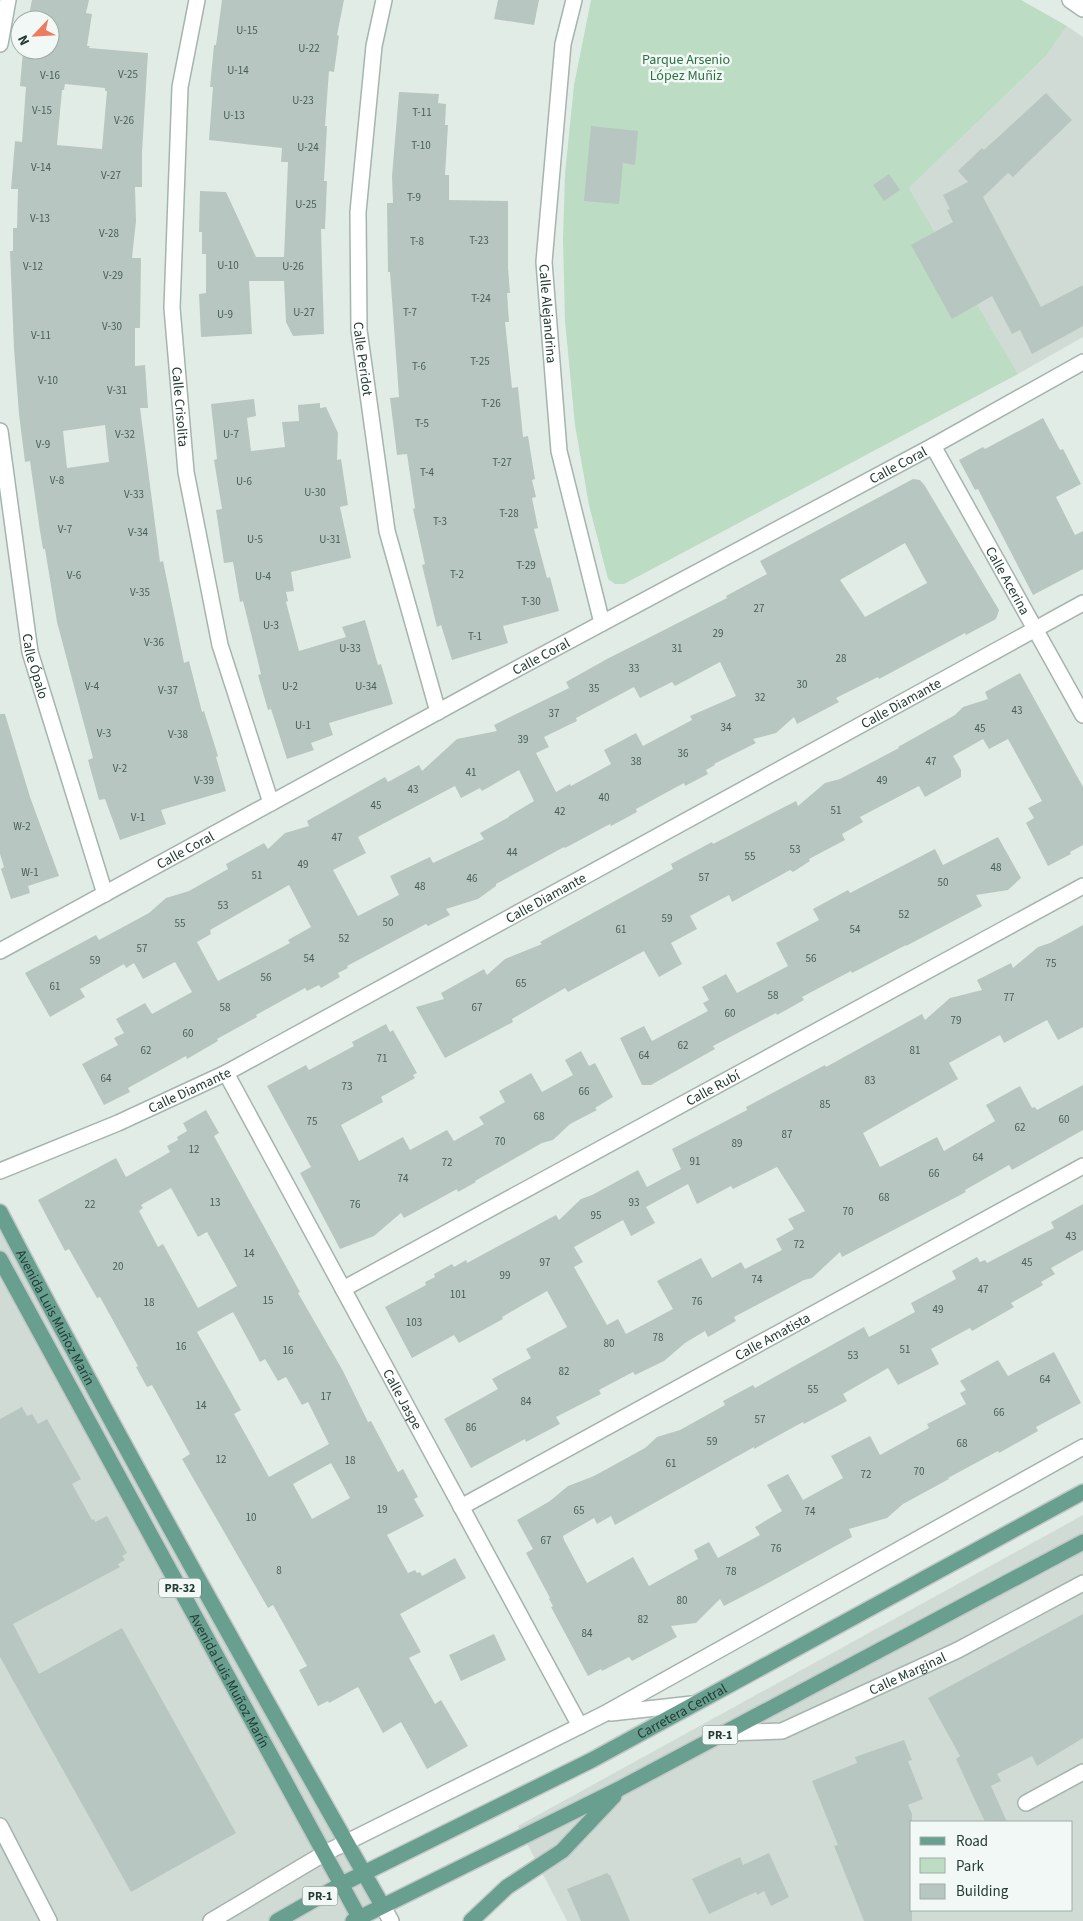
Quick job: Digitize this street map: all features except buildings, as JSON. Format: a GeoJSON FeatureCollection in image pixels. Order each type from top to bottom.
{"type":"FeatureCollection","features":[{"type":"Feature","properties":{"kind":"main road","name":"Avenida Luis Muñoz Marín"},"geometry":{"type":"LineString","coordinates":[[0,1212],[69,1345],[154,1501],[382,1905]]}},
{"type":"Feature","properties":{"kind":"main road","name":"Avenida Luis Muñoz Marín"},"geometry":{"type":"LineString","coordinates":[[0,1259],[325,1852],[358,1920]]}},
{"type":"Feature","properties":{"kind":"main road","name":"Carretera Central"},"geometry":{"type":"LineString","coordinates":[[277,1921],[342,1884],[592,1760],[1083,1492]]}},
{"type":"Feature","properties":{"kind":"main road","name":"PR-1"},"geometry":{"type":"LineString","coordinates":[[358,1920],[382,1905],[619,1789],[1083,1542]]}},
{"type":"Feature","properties":{"kind":"main road"},"geometry":{"type":"LineString","coordinates":[[471,1921],[507,1887],[562,1851],[619,1789]]}},
{"type":"Feature","properties":{"kind":"street"},"geometry":{"type":"LineString","coordinates":[[0,44],[8,0]]}},
{"type":"Feature","properties":{"kind":"street","name":"Calle Crisolita"},"geometry":{"type":"LineString","coordinates":[[197,0],[180,87],[172,308],[186,472],[220,646],[271,803]]}},
{"type":"Feature","properties":{"kind":"street","name":"Calle Peridot"},"geometry":{"type":"LineString","coordinates":[[384,0],[374,46],[358,212],[359,330],[387,531],[438,712]]}},
{"type":"Feature","properties":{"kind":"street","name":"Calle Alejandrina"},"geometry":{"type":"LineString","coordinates":[[574,0],[563,44],[544,262],[560,451],[602,624]]}},
{"type":"Feature","properties":{"kind":"street"},"geometry":{"type":"LineString","coordinates":[[1070,0],[1083,9]]}},
{"type":"Feature","properties":{"kind":"street","name":"Calle Coral"},"geometry":{"type":"LineString","coordinates":[[0,951],[438,712],[933,446],[1083,362]]}},
{"type":"Feature","properties":{"kind":"street","name":"Calle Ópalo"},"geometry":{"type":"LineString","coordinates":[[0,430],[30,652],[106,894]]}},
{"type":"Feature","properties":{"kind":"street","name":"Calle Acerina"},"geometry":{"type":"LineString","coordinates":[[933,446],[1083,715]]}},
{"type":"Feature","properties":{"kind":"street","name":"Calle Diamante"},"geometry":{"type":"LineString","coordinates":[[0,1172],[118,1123],[226,1073],[1083,603]]}},
{"type":"Feature","properties":{"kind":"street","name":"Calle Rubí"},"geometry":{"type":"LineString","coordinates":[[343,1289],[1083,886]]}},
{"type":"Feature","properties":{"kind":"street","name":"Calle Jaspe"},"geometry":{"type":"LineString","coordinates":[[226,1073],[580,1726]]}},
{"type":"Feature","properties":{"kind":"street","name":"Calle Amatista"},"geometry":{"type":"LineString","coordinates":[[461,1507],[1083,1166]]}},
{"type":"Feature","properties":{"kind":"street"},"geometry":{"type":"LineString","coordinates":[[211,1921],[325,1852],[604,1714],[1083,1447]]}},
{"type":"Feature","properties":{"kind":"street","name":"Calle Marginal"},"geometry":{"type":"LineString","coordinates":[[724,1733],[782,1731],[958,1650],[1083,1583]]}},
{"type":"Feature","properties":{"kind":"street"},"geometry":{"type":"LineString","coordinates":[[604,1714],[692,1704]]}},
{"type":"Feature","properties":{"kind":"street"},"geometry":{"type":"LineString","coordinates":[[1026,1803],[1083,1772]]}},
{"type":"Feature","properties":{"kind":"street"},"geometry":{"type":"LineString","coordinates":[[0,1826],[49,1921]]}},
{"type":"Feature","properties":{"kind":"street"},"geometry":{"type":"LineString","coordinates":[[382,1905],[391,1921]]}},
{"type":"Feature","properties":{"kind":"shaded area"},"geometry":{"type":"Polygon","coordinates":[[[1067,26],[1083,37],[1083,337],[1018,374],[909,188],[1046,56],[1067,26]]]}},
{"type":"Feature","properties":{"kind":"shaded area"},"geometry":{"type":"Polygon","coordinates":[[[0,1211],[385,1900],[345,1921],[0,1921],[0,1211]]]}},
{"type":"Feature","properties":{"kind":"shaded area"},"geometry":{"type":"Polygon","coordinates":[[[1083,1515],[1083,1921],[567,1921],[518,1826],[1083,1515]]]}},
{"type":"Feature","properties":{"kind":"green space","name":"Parque Arsenio López Muñiz"},"geometry":{"type":"Polygon","coordinates":[[[591,0],[1021,0],[1067,26],[1046,56],[909,188],[1018,374],[624,584],[615,584],[608,579],[589,505],[575,425],[565,321],[563,239],[565,174],[574,85],[591,0]]]}}]}
